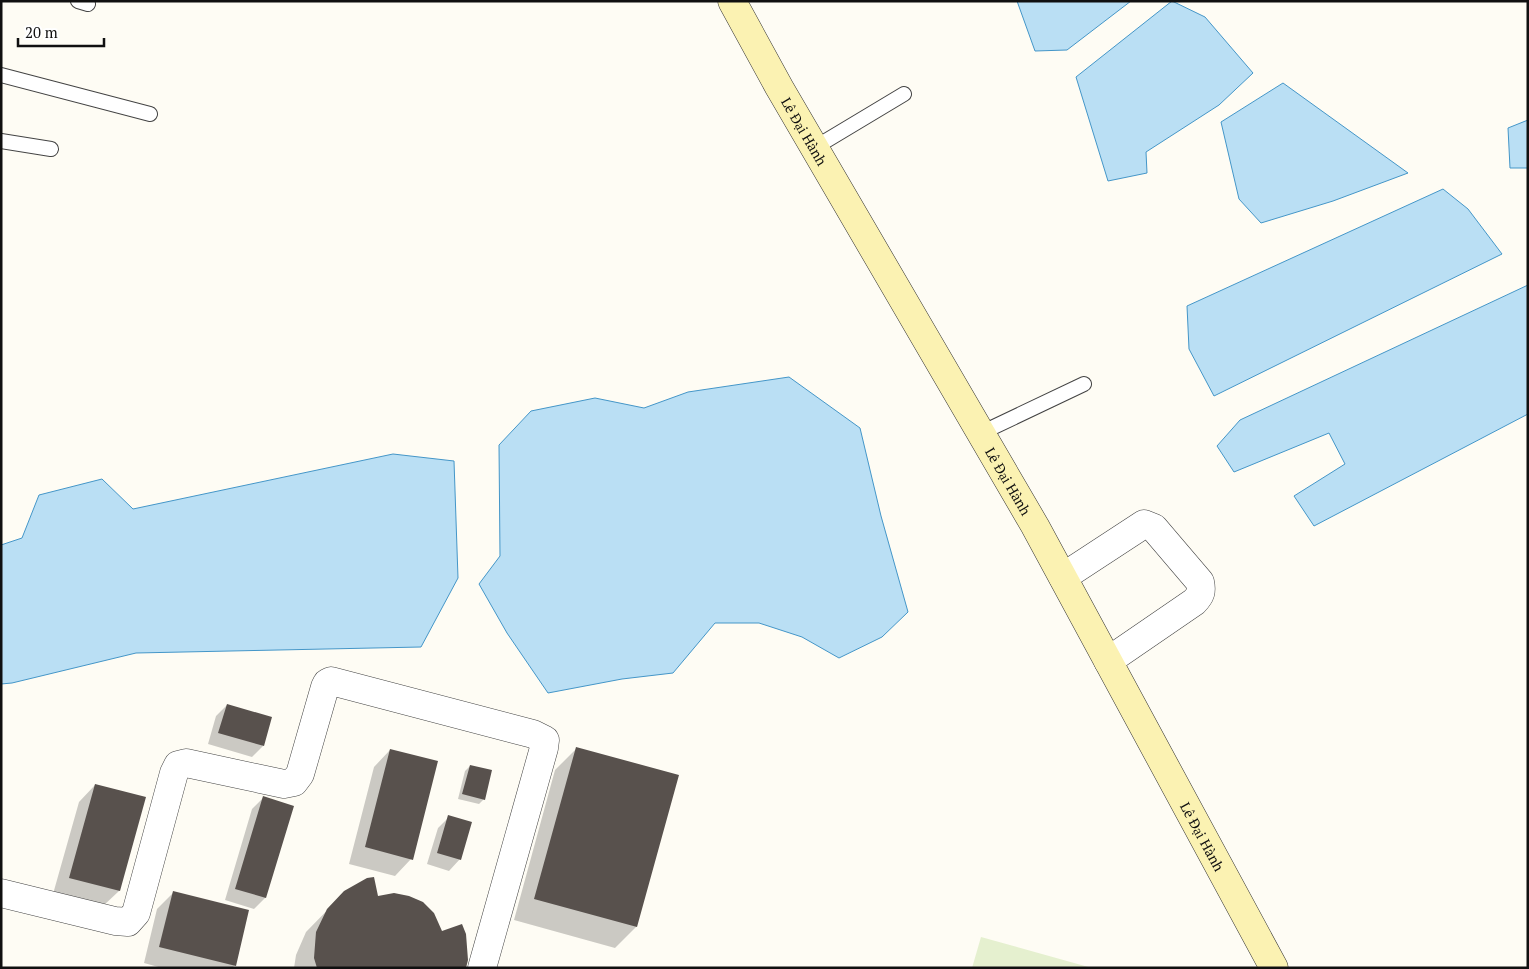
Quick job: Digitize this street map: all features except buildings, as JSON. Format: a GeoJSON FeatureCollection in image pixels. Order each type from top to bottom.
{"type":"FeatureCollection","features":[{"type":"Feature","properties":{"kind":"main road","name":"Lê Đại Hành"},"geometry":{"type":"LineString","coordinates":[[732,1],[814,148],[1063,577],[1274,968]]}},
{"type":"Feature","properties":{"kind":"street"},"geometry":{"type":"LineString","coordinates":[[1063,577],[1144,524],[1154,528],[1200,582],[1202,590],[1194,602],[1108,661]]}},
{"type":"Feature","properties":{"kind":"street"},"geometry":{"type":"LineString","coordinates":[[1,893],[115,921],[128,922],[136,912],[174,773],[178,765],[186,763],[284,784],[294,782],[300,774],[325,687],[331,681],[533,734],[544,740],[544,748],[482,968]]}},
{"type":"Feature","properties":{"kind":"lane"},"geometry":{"type":"LineString","coordinates":[[1,75],[150,114]]}},
{"type":"Feature","properties":{"kind":"lane"},"geometry":{"type":"LineString","coordinates":[[814,148],[904,94]]}},
{"type":"Feature","properties":{"kind":"lane"},"geometry":{"type":"LineString","coordinates":[[1,140],[51,149]]}},
{"type":"Feature","properties":{"kind":"lane"},"geometry":{"type":"LineString","coordinates":[[981,433],[1084,384]]}},
{"type":"Feature","properties":{"kind":"green space"},"geometry":{"type":"Polygon","coordinates":[[[981,937],[1092,968],[972,968],[981,937]]]}},
{"type":"Feature","properties":{"kind":"water"},"geometry":{"type":"Polygon","coordinates":[[[1017,1],[1131,1],[1067,50],[1035,51],[1017,1]]]}},
{"type":"Feature","properties":{"kind":"water"},"geometry":{"type":"Polygon","coordinates":[[[1172,1],[1205,17],[1253,73],[1219,105],[1146,152],[1147,173],[1108,181],[1076,77],[1172,1]]]}},
{"type":"Feature","properties":{"kind":"water"},"geometry":{"type":"Polygon","coordinates":[[[1283,83],[1408,173],[1333,201],[1261,223],[1239,199],[1221,122],[1283,83]]]}},
{"type":"Feature","properties":{"kind":"water"},"geometry":{"type":"Polygon","coordinates":[[[1528,120],[1528,168],[1510,168],[1508,128],[1528,120]]]}},
{"type":"Feature","properties":{"kind":"water"},"geometry":{"type":"Polygon","coordinates":[[[1443,189],[1468,209],[1502,254],[1214,396],[1189,349],[1187,306],[1443,189]]]}},
{"type":"Feature","properties":{"kind":"water"},"geometry":{"type":"Polygon","coordinates":[[[1528,285],[1528,414],[1314,526],[1294,496],[1345,464],[1329,433],[1234,472],[1217,446],[1240,420],[1528,285]]]}},
{"type":"Feature","properties":{"kind":"water"},"geometry":{"type":"Polygon","coordinates":[[[789,377],[860,428],[881,516],[908,612],[882,637],[839,658],[802,637],[759,623],[715,623],[673,673],[622,679],[548,693],[507,633],[479,584],[500,556],[499,445],[531,411],[595,398],[644,408],[688,392],[789,377]]]}},
{"type":"Feature","properties":{"kind":"water"},"geometry":{"type":"Polygon","coordinates":[[[393,454],[454,461],[458,578],[421,647],[136,653],[1,684],[1,545],[22,538],[39,495],[102,479],[133,509],[393,454]]]}}]}
